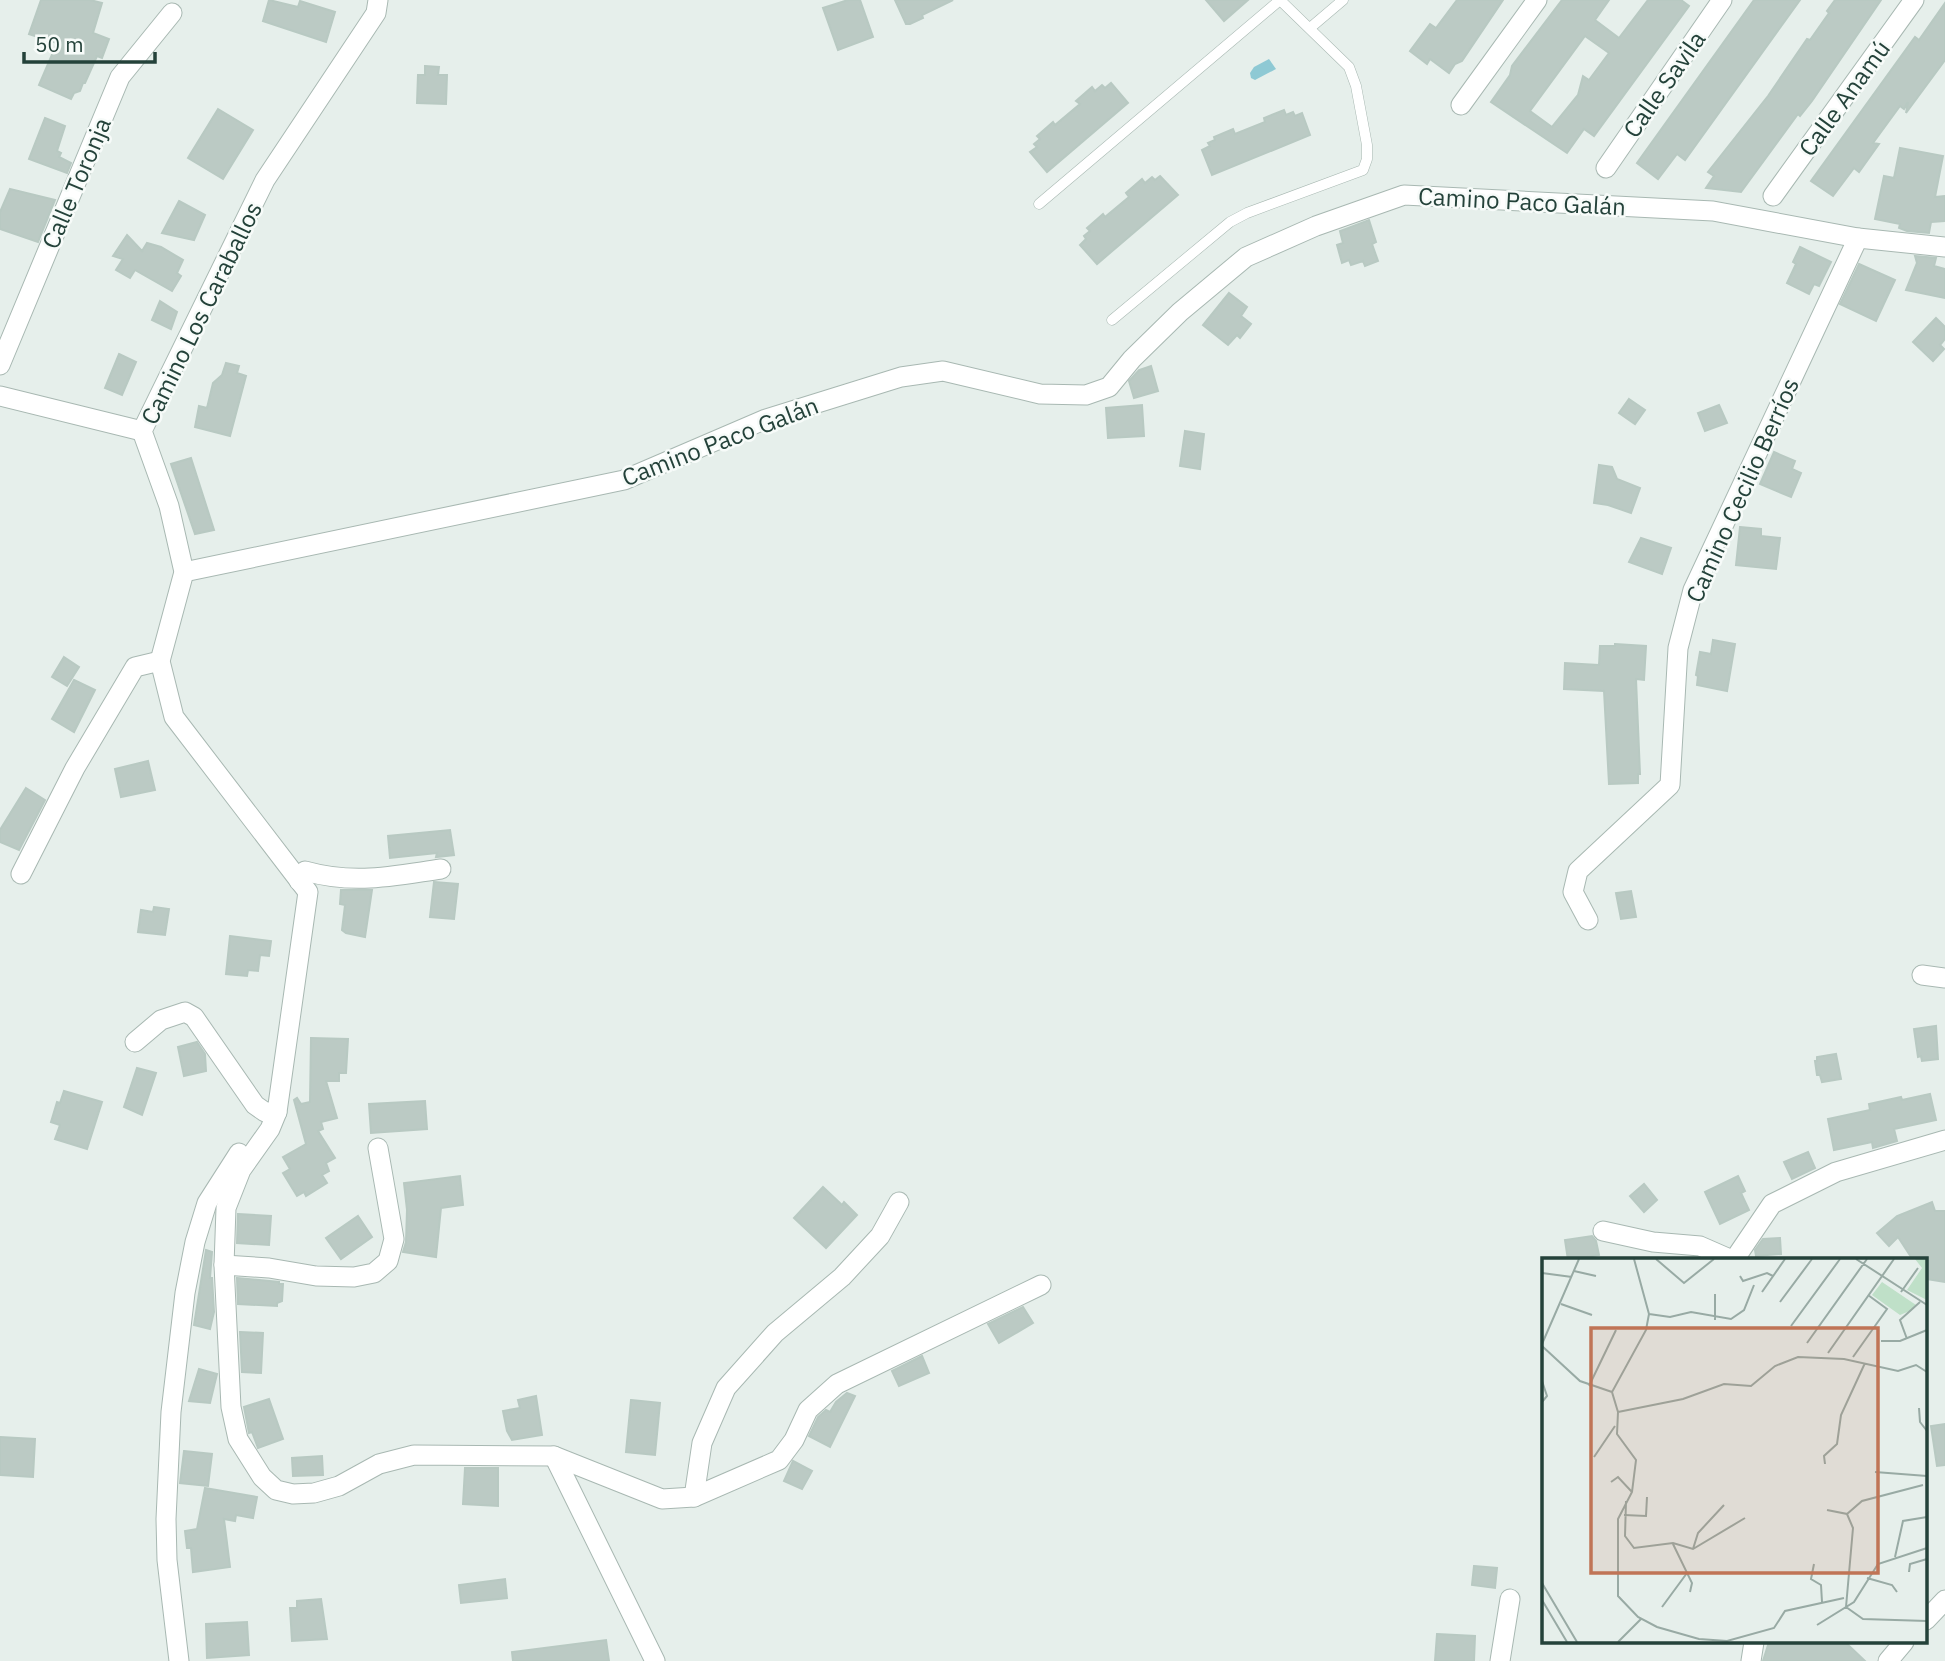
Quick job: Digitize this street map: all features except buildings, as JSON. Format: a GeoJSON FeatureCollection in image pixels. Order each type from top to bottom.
{"type":"FeatureCollection","features":[{"type":"Feature","properties":{"kind":"street","name":"Camino Los Caraballos"},"geometry":{"type":"LineString","coordinates":[[273,1121],[308,892],[174,717],[160,662],[184,572],[169,506],[142,431],[265,180],[376,13],[378,0]]}},
{"type":"Feature","properties":{"kind":"street"},"geometry":{"type":"LineString","coordinates":[[1461,105],[1537,0]]}},
{"type":"Feature","properties":{"kind":"street","name":"Calle Savila"},"geometry":{"type":"LineString","coordinates":[[1606,168],[1722,0]]}},
{"type":"Feature","properties":{"kind":"street","name":"Calle Anamú"},"geometry":{"type":"LineString","coordinates":[[1773,196],[1914,0]]}},
{"type":"Feature","properties":{"kind":"street","name":"Calle Toronja"},"geometry":{"type":"LineString","coordinates":[[0,365],[120,77],[172,13]]}},
{"type":"Feature","properties":{"kind":"street","name":"Camino Paco Galán"},"geometry":{"type":"LineString","coordinates":[[184,572],[624,480],[765,419],[901,377],[943,371],[1040,394],[1086,395],[1109,387],[1132,359],[1180,313],[1246,257],[1316,226],[1404,195],[1713,211],[1858,238],[1945,247]]}},
{"type":"Feature","properties":{"kind":"street","name":"Camino Cecilio Berríos"},"geometry":{"type":"LineString","coordinates":[[1588,920],[1573,892],[1578,871],[1670,785],[1678,648],[1693,590],[1858,238]]}},
{"type":"Feature","properties":{"kind":"street"},"geometry":{"type":"LineString","coordinates":[[0,396],[142,431]]}},
{"type":"Feature","properties":{"kind":"street"},"geometry":{"type":"LineString","coordinates":[[21,874],[75,768],[135,667],[160,662]]}},
{"type":"Feature","properties":{"kind":"street"},"geometry":{"type":"LineString","coordinates":[[299,881],[305,871],[331,878],[361,880],[441,869]]}},
{"type":"Feature","properties":{"kind":"street"},"geometry":{"type":"LineString","coordinates":[[1922,975],[1945,978]]}},
{"type":"Feature","properties":{"kind":"street"},"geometry":{"type":"LineString","coordinates":[[135,1042],[161,1020],[185,1012],[194,1017],[256,1105],[273,1121]]}},
{"type":"Feature","properties":{"kind":"street"},"geometry":{"type":"LineString","coordinates":[[273,1121],[241,1170],[226,1208],[224,1265],[232,1407],[237,1439],[261,1477],[276,1490],[293,1494],[339,1486],[379,1464],[414,1455],[554,1456],[620,1480],[662,1499],[694,1497],[779,1460],[794,1440],[808,1410],[837,1384],[1041,1285]]}},
{"type":"Feature","properties":{"kind":"street"},"geometry":{"type":"LineString","coordinates":[[179,1661],[167,1560],[166,1518],[171,1412],[185,1293],[195,1242],[207,1203],[252,1133],[273,1121]]}},
{"type":"Feature","properties":{"kind":"street"},"geometry":{"type":"LineString","coordinates":[[1734,1258],[1772,1204],[1836,1172],[1945,1140]]}},
{"type":"Feature","properties":{"kind":"street"},"geometry":{"type":"LineString","coordinates":[[224,1265],[269,1268],[316,1276],[354,1277],[373,1273],[388,1261],[394,1239],[378,1148]]}},
{"type":"Feature","properties":{"kind":"street"},"geometry":{"type":"LineString","coordinates":[[694,1497],[702,1443],[726,1388],[775,1333],[842,1277],[880,1236],[899,1202]]}},
{"type":"Feature","properties":{"kind":"street"},"geometry":{"type":"LineString","coordinates":[[1603,1231],[1653,1242],[1700,1245],[1729,1258]]}},
{"type":"Feature","properties":{"kind":"street"},"geometry":{"type":"LineString","coordinates":[[554,1456],[650,1656]]}},
{"type":"Feature","properties":{"kind":"street"},"geometry":{"type":"LineString","coordinates":[[1500,1661],[1510,1600]]}},
{"type":"Feature","properties":{"kind":"street"},"geometry":{"type":"LineString","coordinates":[[1927,1619],[1945,1600]]}},
{"type":"Feature","properties":{"kind":"street"},"geometry":{"type":"LineString","coordinates":[[1888,1661],[1902,1644]]}},
{"type":"Feature","properties":{"kind":"lane"},"geometry":{"type":"LineString","coordinates":[[1310,28],[1343,0]]}},
{"type":"Feature","properties":{"kind":"lane"},"geometry":{"type":"LineString","coordinates":[[1040,204],[1280,1],[1349,67],[1356,86],[1367,145],[1367,159],[1363,170],[1247,213],[1230,222],[1112,320]]}},
{"type":"Feature","properties":{"kind":"water"},"geometry":{"type":"Polygon","coordinates":[[[1269,59],[1276,69],[1255,80],[1251,78],[1250,73],[1254,67],[1269,59]]]}}]}
